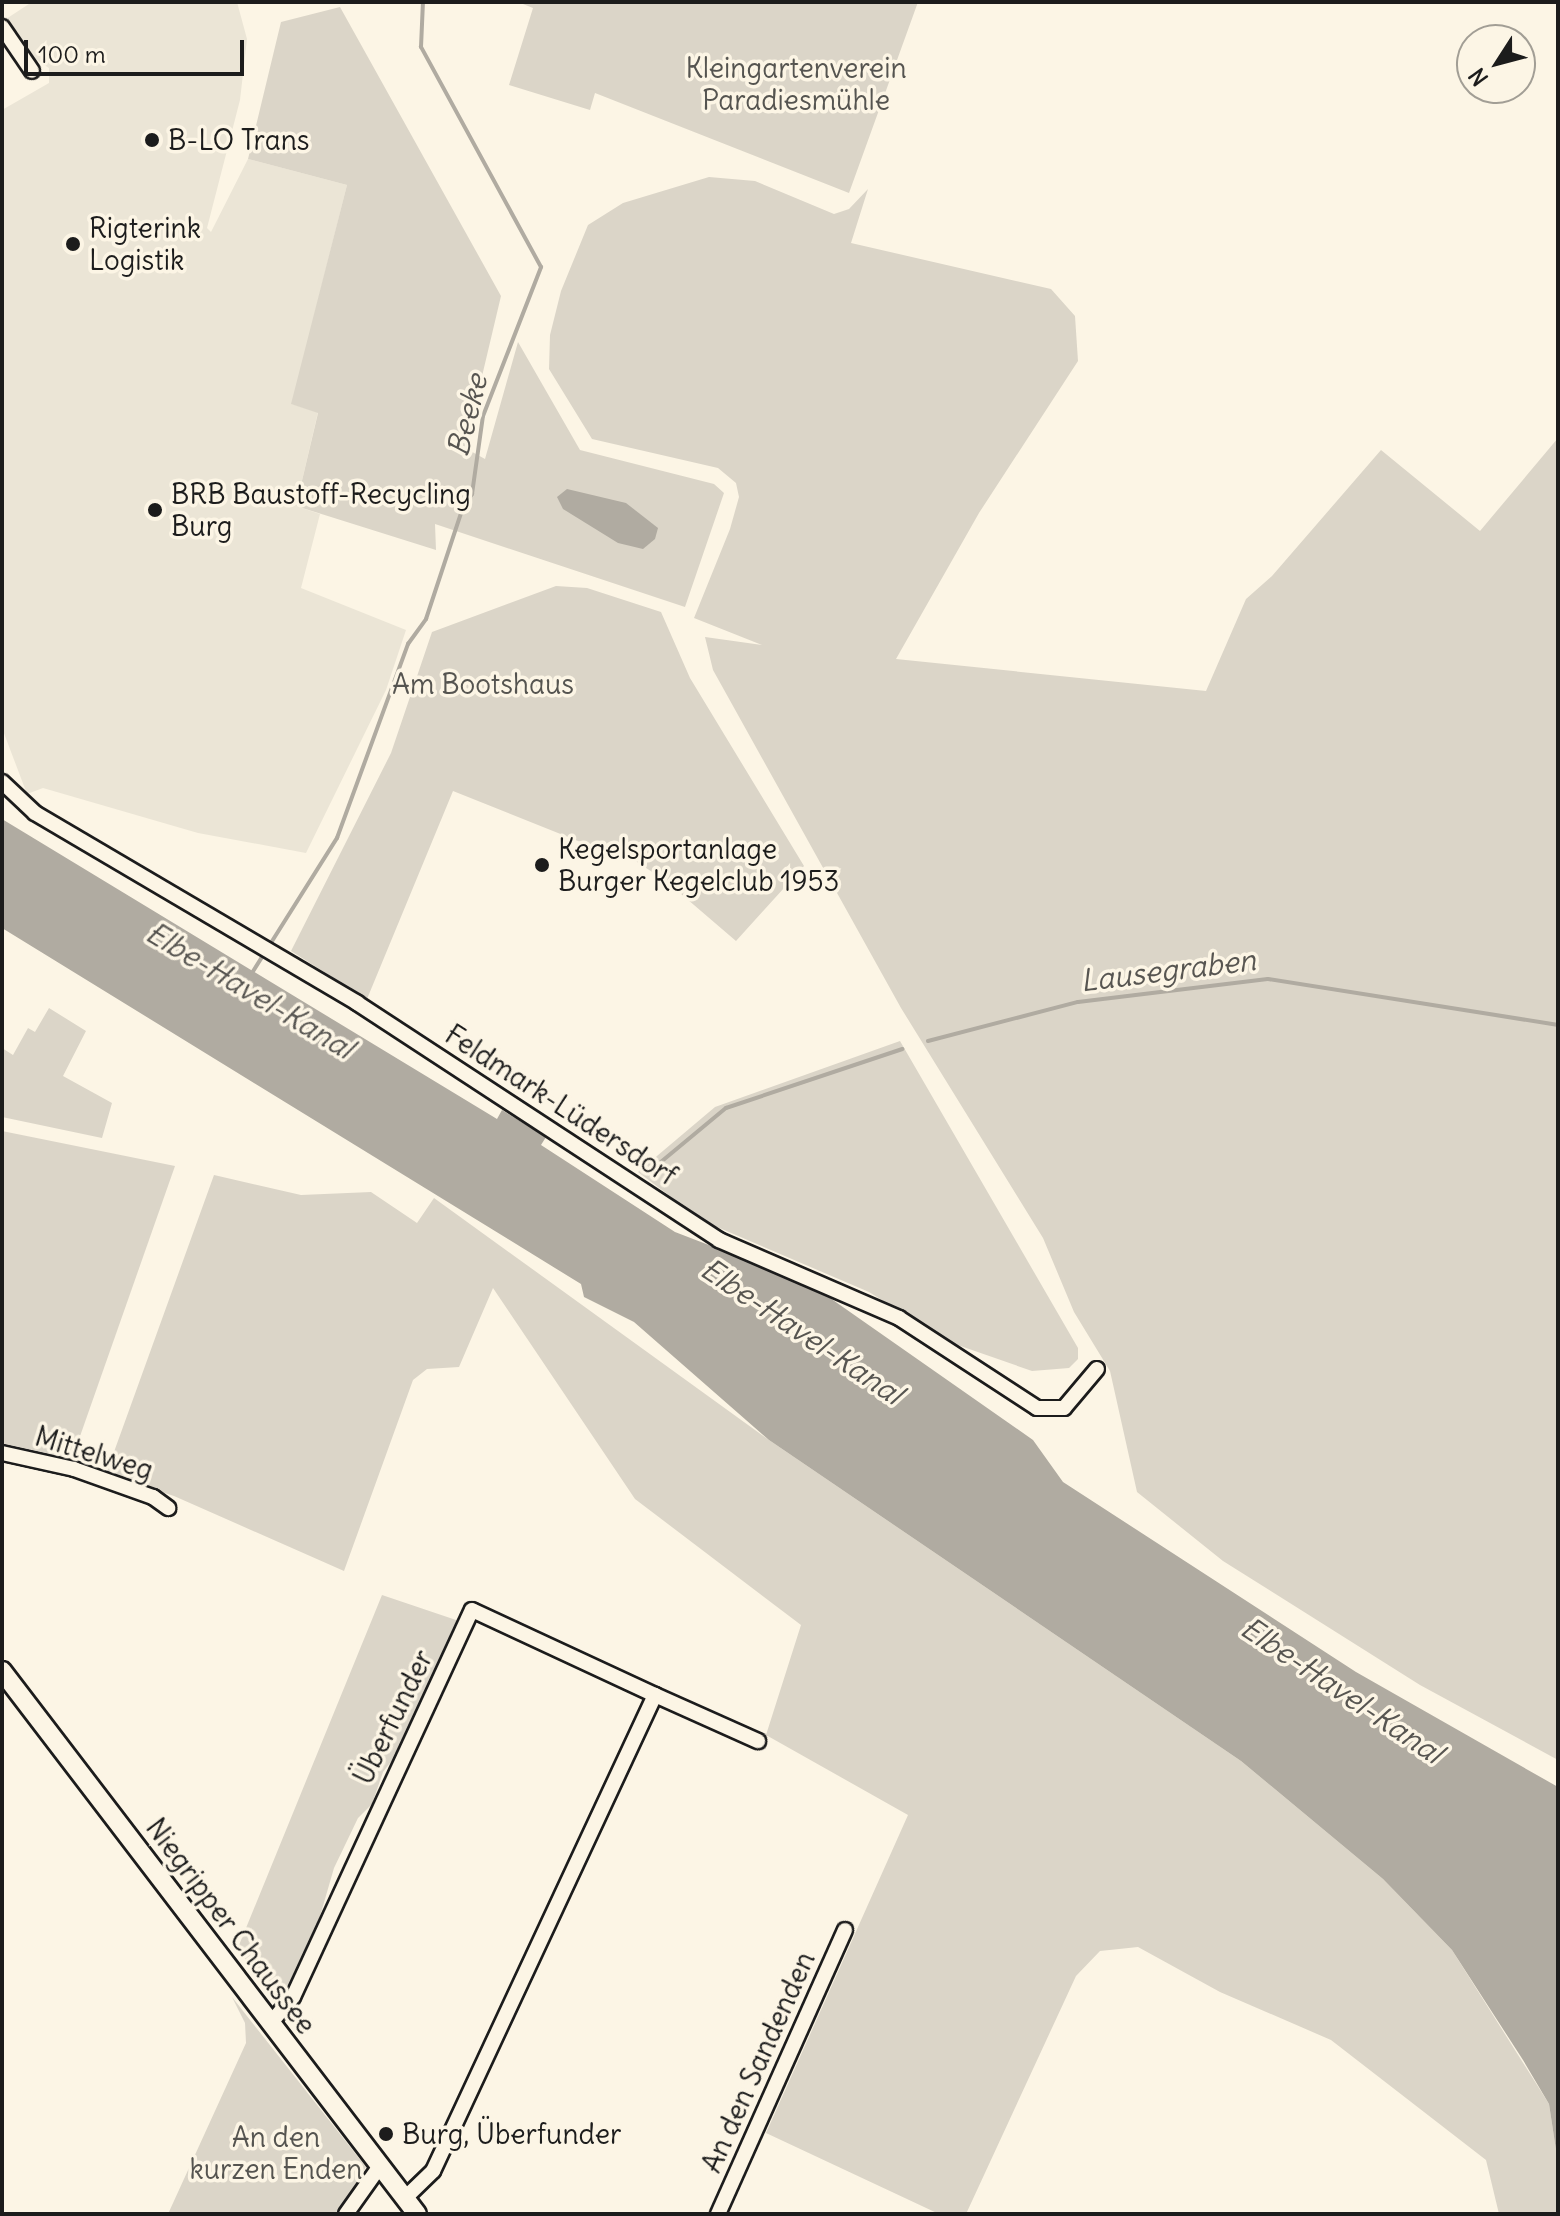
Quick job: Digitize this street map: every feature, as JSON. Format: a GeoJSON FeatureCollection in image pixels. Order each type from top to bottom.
{"type":"FeatureCollection","features":[{"type":"Feature","properties":{"kind":"main road","name":"Niegripper Chaussee"},"geometry":{"type":"LineString","coordinates":[[2,1671],[417,2214]]}},
{"type":"Feature","properties":{"kind":"street"},"geometry":{"type":"LineString","coordinates":[[2,27],[32,71]]}},
{"type":"Feature","properties":{"kind":"street","name":"Feldmark-Lüdersdorf"},"geometry":{"type":"LineString","coordinates":[[2,782],[35,813],[256,942],[719,1240],[899,1318],[1025,1403],[1051,1411],[1064,1408],[1097,1369]]}},
{"type":"Feature","properties":{"kind":"street","name":"Mittelweg"},"geometry":{"type":"LineString","coordinates":[[2,1453],[74,1469],[153,1497],[168,1508]]}},
{"type":"Feature","properties":{"kind":"street","name":"Überfunder"},"geometry":{"type":"LineString","coordinates":[[270,2024],[293,1997],[472,1610],[758,1741]]}},
{"type":"Feature","properties":{"kind":"street"},"geometry":{"type":"LineString","coordinates":[[405,2198],[433,2171],[655,1695]]}},
{"type":"Feature","properties":{"kind":"street","name":"An den Sandenden"},"geometry":{"type":"LineString","coordinates":[[718,2214],[845,1930]]}},
{"type":"Feature","properties":{"kind":"street"},"geometry":{"type":"LineString","coordinates":[[346,2214],[380,2166]]}},
{"type":"Feature","properties":{"kind":"shaded area","name":"BRB Baustoff-Recycling Burg"},"geometry":{"type":"Polygon","coordinates":[[[32,2],[237,2],[247,39],[240,100],[207,228],[211,232],[248,159],[347,185],[292,404],[318,412],[296,506],[320,514],[301,588],[406,630],[386,690],[306,853],[198,833],[43,788],[27,794],[2,728],[2,110],[49,83],[49,68],[32,57],[6,19],[32,2]]]}},
{"type":"Feature","properties":{"kind":"green space","name":"Kleingartenverein Paradiesmühle"},"geometry":{"type":"Polygon","coordinates":[[[518,2],[918,2],[849,193],[595,93],[590,110],[509,85],[533,8],[518,2]]]}},
{"type":"Feature","properties":{"kind":"green space"},"geometry":{"type":"Polygon","coordinates":[[[340,7],[501,296],[465,448],[485,459],[518,342],[580,450],[714,484],[724,493],[685,607],[435,524],[436,550],[296,506],[318,413],[291,404],[347,185],[248,159],[281,22],[340,7]]]}},
{"type":"Feature","properties":{"kind":"green space"},"geometry":{"type":"Polygon","coordinates":[[[709,177],[755,181],[834,214],[849,209],[868,189],[851,243],[1051,289],[1075,316],[1078,361],[979,513],[896,659],[1206,691],[1246,599],[1272,576],[1381,450],[1480,531],[1558,438],[1558,1760],[1420,1685],[1223,1561],[1137,1492],[1110,1371],[1074,1312],[1043,1238],[901,1008],[713,670],[705,637],[762,645],[694,618],[730,529],[739,497],[736,483],[718,468],[592,439],[549,369],[550,335],[561,291],[588,225],[623,203],[709,177]]]}},
{"type":"Feature","properties":{"kind":"green space","name":"Am Bootshaus"},"geometry":{"type":"Polygon","coordinates":[[[556,586],[587,588],[661,612],[690,678],[804,866],[736,941],[666,881],[617,849],[613,855],[453,791],[367,999],[291,951],[391,753],[432,632],[556,586]]]}},
{"type":"Feature","properties":{"kind":"green space"},"geometry":{"type":"Polygon","coordinates":[[[49,1008],[86,1031],[63,1076],[112,1103],[102,1138],[2,1117],[2,1048],[13,1055],[28,1028],[35,1032],[49,1008]]]}},
{"type":"Feature","properties":{"kind":"green space"},"geometry":{"type":"Polygon","coordinates":[[[900,1041],[1078,1348],[1078,1359],[1069,1368],[1032,1371],[949,1342],[869,1292],[703,1221],[638,1172],[715,1107],[900,1041]]]}},
{"type":"Feature","properties":{"kind":"green space"},"geometry":{"type":"Polygon","coordinates":[[[2,1131],[175,1166],[72,1459],[2,1447],[2,1131]]]}},
{"type":"Feature","properties":{"kind":"green space"},"geometry":{"type":"Polygon","coordinates":[[[214,1175],[301,1195],[371,1192],[417,1223],[434,1198],[769,1440],[1241,1761],[1383,1879],[1452,1950],[1549,2104],[1558,2163],[1558,2214],[1499,2214],[1486,2160],[1331,2040],[1220,1992],[1138,1947],[1100,1951],[1076,1976],[966,2214],[939,2214],[766,2133],[908,1815],[766,1735],[801,1625],[635,1499],[493,1288],[459,1367],[427,1369],[413,1380],[344,1571],[174,1496],[106,1474],[214,1175]]]}},
{"type":"Feature","properties":{"kind":"green space"},"geometry":{"type":"Polygon","coordinates":[[[382,1595],[459,1621],[397,1754],[383,1772],[372,1804],[358,1818],[334,1868],[316,1930],[283,2002],[237,1950],[382,1595]]]}},
{"type":"Feature","properties":{"kind":"green space","name":"An den kurzen Enden"},"geometry":{"type":"Polygon","coordinates":[[[232,1997],[366,2167],[338,2214],[168,2214],[246,2043],[245,2023],[232,1997]]]}},
{"type":"Feature","properties":{"kind":"water"},"geometry":{"type":"Polygon","coordinates":[[[567,489],[626,503],[658,528],[655,539],[643,549],[618,543],[563,509],[557,497],[567,489]]]}},
{"type":"Feature","properties":{"kind":"water","name":"Elbe-Havel-Kanal"},"geometry":{"type":"Polygon","coordinates":[[[2,819],[497,1119],[502,1110],[546,1137],[541,1145],[675,1232],[810,1284],[1033,1440],[1063,1482],[1356,1672],[1558,1787],[1558,2163],[1549,2104],[1523,2060],[1452,1950],[1383,1879],[1241,1761],[769,1440],[634,1322],[584,1297],[581,1284],[2,928],[2,819]]]}},
{"type":"Feature","properties":{"kind":"waterway","name":"Beeke"},"geometry":{"type":"LineString","coordinates":[[269,946],[337,838],[408,644],[426,619],[464,504],[472,494],[483,416],[541,267],[421,47],[423,2]]}},
{"type":"Feature","properties":{"kind":"waterway","name":"Beeke"},"geometry":{"type":"LineString","coordinates":[[252,973],[264,954]]}},
{"type":"Feature","properties":{"kind":"waterway","name":"Lausegraben"},"geometry":{"type":"LineString","coordinates":[[928,1041],[1078,1002],[1268,979],[1558,1025]]}},
{"type":"Feature","properties":{"kind":"waterway","name":"Lausegraben"},"geometry":{"type":"LineString","coordinates":[[650,1171],[726,1108],[902,1049]]}},
{"type":"Feature","properties":{"kind":"place","name":"B-LO Trans"},"geometry":{"type":"Point","coordinates":[152,140]}},
{"type":"Feature","properties":{"kind":"place","name":"Rigterink Logistik"},"geometry":{"type":"Point","coordinates":[73,244]}},
{"type":"Feature","properties":{"kind":"place","name":"BRB Baustoff-Recycling Burg"},"geometry":{"type":"Point","coordinates":[155,510]}},
{"type":"Feature","properties":{"kind":"place","name":"Kegelsportanlage Burger Kegelclub 1953"},"geometry":{"type":"Point","coordinates":[542,865]}},
{"type":"Feature","properties":{"kind":"place","name":"Burg, Überfunder"},"geometry":{"type":"Point","coordinates":[386,2134]}}]}
